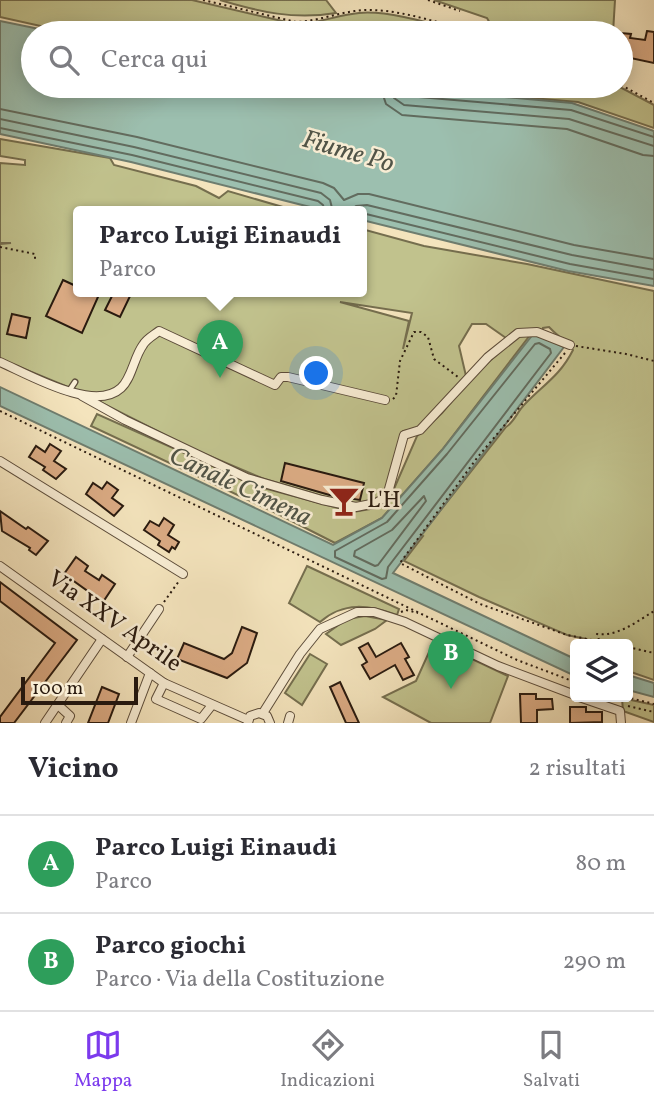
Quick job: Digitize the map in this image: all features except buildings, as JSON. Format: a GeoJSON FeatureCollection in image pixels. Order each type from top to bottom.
{"type":"FeatureCollection","features":[{"type":"Feature","properties":{"kind":"street"},"geometry":{"type":"LineString","coordinates":[[82,396],[104,397],[121,388],[143,343],[159,331],[275,385],[281,377],[288,377],[385,400]]}},
{"type":"Feature","properties":{"kind":"street"},"geometry":{"type":"LineString","coordinates":[[0,362],[82,396],[125,421],[247,478],[356,507],[376,503],[387,496],[404,435],[420,430],[488,357],[518,333],[537,332],[570,345]]}},
{"type":"Feature","properties":{"kind":"street"},"geometry":{"type":"LineString","coordinates":[[0,461],[183,574]]}},
{"type":"Feature","properties":{"kind":"street","name":"Via XXV Aprile"},"geometry":{"type":"LineString","coordinates":[[0,566],[164,683],[248,721]]}},
{"type":"Feature","properties":{"kind":"street"},"geometry":{"type":"LineString","coordinates":[[127,657],[159,609]]}},
{"type":"Feature","properties":{"kind":"street"},"geometry":{"type":"LineString","coordinates":[[248,721],[254,714],[263,713],[320,629],[357,612],[374,612],[405,622],[498,666],[570,693]]}},
{"type":"Feature","properties":{"kind":"street"},"geometry":{"type":"LineString","coordinates":[[45,723],[102,639]]}},
{"type":"Feature","properties":{"kind":"street"},"geometry":{"type":"LineString","coordinates":[[131,723],[147,693],[150,673]]}},
{"type":"Feature","properties":{"kind":"street"},"geometry":{"type":"LineString","coordinates":[[164,683],[156,699],[201,719],[212,705]]}},
{"type":"Feature","properties":{"kind":"street"},"geometry":{"type":"LineString","coordinates":[[594,702],[620,711],[621,723]]}},
{"type":"Feature","properties":{"kind":"street"},"geometry":{"type":"LineString","coordinates":[[58,705],[70,716],[66,723]]}},
{"type":"Feature","properties":{"kind":"street"},"geometry":{"type":"LineString","coordinates":[[263,713],[270,723]]}},
{"type":"Feature","properties":{"kind":"lane"},"geometry":{"type":"LineString","coordinates":[[68,391],[75,382]]}},
{"type":"Feature","properties":{"kind":"path"},"geometry":{"type":"LineString","coordinates":[[203,0],[292,21]]}},
{"type":"Feature","properties":{"kind":"path"},"geometry":{"type":"LineString","coordinates":[[428,0],[460,11]]}},
{"type":"Feature","properties":{"kind":"path"},"geometry":{"type":"LineString","coordinates":[[312,21],[373,10],[429,21]]}},
{"type":"Feature","properties":{"kind":"path"},"geometry":{"type":"LineString","coordinates":[[633,92],[654,103]]}},
{"type":"Feature","properties":{"kind":"path"},"geometry":{"type":"LineString","coordinates":[[0,247],[30,251],[35,254],[35,261]]}},
{"type":"Feature","properties":{"kind":"path"},"geometry":{"type":"LineString","coordinates":[[385,400],[392,400],[396,396],[400,361],[414,332],[421,332],[428,337],[434,359],[465,380]]}},
{"type":"Feature","properties":{"kind":"path"},"geometry":{"type":"LineString","coordinates":[[585,639],[480,604],[400,563],[477,458],[570,345],[654,361]]}},
{"type":"Feature","properties":{"kind":"path"},"geometry":{"type":"LineString","coordinates":[[0,411],[517,660],[570,680]]}},
{"type":"Feature","properties":{"kind":"path"},"geometry":{"type":"LineString","coordinates":[[159,609],[183,574]]}},
{"type":"Feature","properties":{"kind":"path"},"geometry":{"type":"LineString","coordinates":[[402,610],[419,612]]}},
{"type":"Feature","properties":{"kind":"path"},"geometry":{"type":"LineString","coordinates":[[598,639],[597,634],[620,630],[654,611]]}},
{"type":"Feature","properties":{"kind":"path"},"geometry":{"type":"LineString","coordinates":[[633,649],[654,653]]}},
{"type":"Feature","properties":{"kind":"path"},"geometry":{"type":"LineString","coordinates":[[633,699],[654,705]]}},
{"type":"Feature","properties":{"kind":"path"},"geometry":{"type":"LineString","coordinates":[[620,711],[622,706],[654,712]]}},
{"type":"Feature","properties":{"kind":"green space"},"geometry":{"type":"Polygon","coordinates":[[[0,0],[192,0],[282,21],[21,22],[0,17],[0,0]]]}},
{"type":"Feature","properties":{"kind":"green space"},"geometry":{"type":"Polygon","coordinates":[[[220,0],[326,0],[336,13],[306,16],[277,14],[220,0]]]}},
{"type":"Feature","properties":{"kind":"green space"},"geometry":{"type":"Polygon","coordinates":[[[434,0],[615,0],[614,21],[489,21],[487,18],[434,0]]]}},
{"type":"Feature","properties":{"kind":"green space"},"geometry":{"type":"Polygon","coordinates":[[[371,13],[420,21],[320,21],[351,14],[371,13]]]}},
{"type":"Feature","properties":{"kind":"green space"},"geometry":{"type":"Polygon","coordinates":[[[633,94],[654,105],[654,128],[578,102],[532,98],[633,98],[633,94]]]}},
{"type":"Feature","properties":{"kind":"green space"},"geometry":{"type":"Polygon","coordinates":[[[0,139],[110,158],[114,165],[196,186],[219,198],[228,191],[279,206],[73,206],[73,297],[367,297],[367,230],[424,246],[527,264],[654,291],[654,680],[633,673],[633,639],[586,639],[567,635],[404,561],[423,536],[421,535],[506,427],[568,359],[573,350],[549,327],[543,328],[541,337],[531,334],[442,450],[382,518],[335,543],[91,426],[97,414],[260,487],[353,512],[376,508],[390,498],[417,436],[442,413],[472,377],[516,337],[506,338],[486,324],[472,324],[459,346],[466,376],[419,428],[403,431],[386,495],[369,503],[349,504],[264,479],[193,449],[80,392],[0,359],[0,244],[11,243],[0,243],[0,163],[25,165],[25,160],[0,156],[0,139]],[[340,302],[409,321],[403,349],[412,313],[340,302]]]}},
{"type":"Feature","properties":{"kind":"green space"},"geometry":{"type":"Polygon","coordinates":[[[307,566],[399,609],[397,615],[357,607],[338,611],[320,622],[289,603],[307,566]]]}},
{"type":"Feature","properties":{"kind":"green space"},"geometry":{"type":"Polygon","coordinates":[[[365,616],[387,620],[375,629],[341,645],[326,634],[347,619],[365,616]]]}},
{"type":"Feature","properties":{"kind":"green space"},"geometry":{"type":"Polygon","coordinates":[[[434,641],[508,676],[490,723],[431,723],[383,697],[416,681],[434,641]]]}},
{"type":"Feature","properties":{"kind":"green space"},"geometry":{"type":"Polygon","coordinates":[[[310,654],[327,664],[302,705],[285,693],[310,654]]]}},
{"type":"Feature","properties":{"kind":"green space"},"geometry":{"type":"Polygon","coordinates":[[[633,700],[654,705],[654,722],[623,711],[622,702],[633,700]]]}},
{"type":"Feature","properties":{"kind":"water","name":"Fiume Po"},"geometry":{"type":"Polygon","coordinates":[[[0,21],[21,25],[21,98],[516,98],[572,103],[654,131],[654,286],[568,271],[367,221],[367,206],[306,206],[131,162],[0,134],[0,21]]]}},
{"type":"Feature","properties":{"kind":"water"},"geometry":{"type":"Polygon","coordinates":[[[534,333],[564,347],[393,573],[570,657],[570,674],[0,406],[0,387],[333,545],[382,518],[442,450],[534,333]]]}},
{"type":"Feature","properties":{"kind":"water"},"geometry":{"type":"Polygon","coordinates":[[[633,677],[654,683],[654,697],[633,691],[633,677]]]}},
{"type":"Feature","properties":{"kind":"place","name":"Parco Luigi Einaudi"},"geometry":{"type":"Point","coordinates":[220,378]}},
{"type":"Feature","properties":{"kind":"place","name":"L'H"},"geometry":{"type":"Point","coordinates":[344,501]}},
{"type":"Feature","properties":{"kind":"place","name":"Parco giochi"},"geometry":{"type":"Point","coordinates":[451,689]}},
{"type":"Feature","properties":{"kind":"water label","name":"Canale Cimena"},"geometry":{"type":"Point","coordinates":[240,487]}}]}
